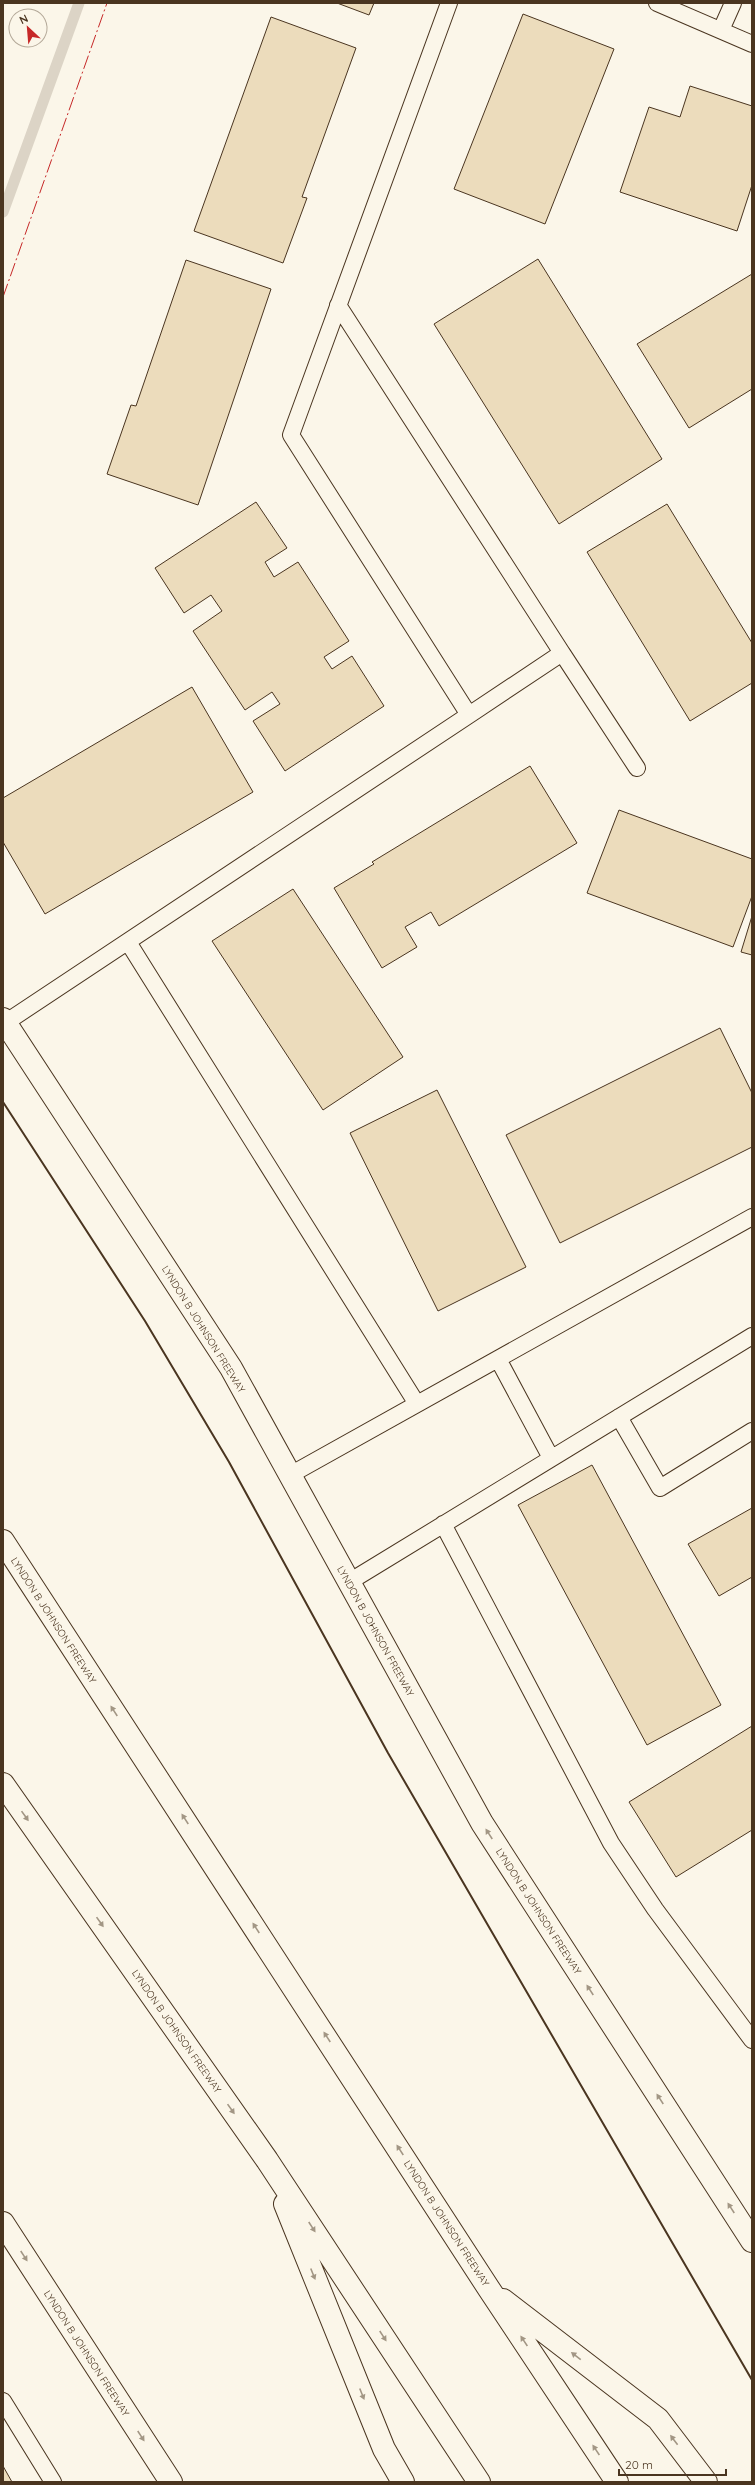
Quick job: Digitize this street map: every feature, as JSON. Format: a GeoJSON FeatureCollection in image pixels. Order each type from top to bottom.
{"type":"FeatureCollection","features":[{"type":"Feature","properties":{"kind":"main road","name":"LYNDON B JOHNSON FREEWAY"},"geometry":{"type":"LineString","coordinates":[[4,1021],[231,1368],[482,1822],[752,2241]]}},
{"type":"Feature","properties":{"kind":"main road","name":"LYNDON B JOHNSON FREEWAY"},"geometry":{"type":"LineString","coordinates":[[3,1541],[489,2289],[618,2482]]}},
{"type":"Feature","properties":{"kind":"main road","name":"LYNDON B JOHNSON FREEWAY"},"geometry":{"type":"LineString","coordinates":[[3,1784],[267,2160],[479,2482]]}},
{"type":"Feature","properties":{"kind":"main road"},"geometry":{"type":"LineString","coordinates":[[267,2160],[384,2449],[403,2482]]}},
{"type":"Feature","properties":{"kind":"main road","name":"LYNDON B JOHNSON FREEWAY"},"geometry":{"type":"LineString","coordinates":[[3,2224],[171,2482]]}},
{"type":"Feature","properties":{"kind":"main road"},"geometry":{"type":"LineString","coordinates":[[489,2289],[658,2419],[706,2482]]}},
{"type":"Feature","properties":{"kind":"lane"},"geometry":{"type":"LineString","coordinates":[[449,3],[291,435],[469,715]]}},
{"type":"Feature","properties":{"kind":"lane"},"geometry":{"type":"LineString","coordinates":[[657,3],[752,44]]}},
{"type":"Feature","properties":{"kind":"lane"},"geometry":{"type":"LineString","coordinates":[[721,30],[733,3]]}},
{"type":"Feature","properties":{"kind":"lane"},"geometry":{"type":"LineString","coordinates":[[338,305],[637,768]]}},
{"type":"Feature","properties":{"kind":"lane"},"geometry":{"type":"LineString","coordinates":[[4,1021],[128,942],[562,653]]}},
{"type":"Feature","properties":{"kind":"lane"},"geometry":{"type":"LineString","coordinates":[[128,942],[417,1404]]}},
{"type":"Feature","properties":{"kind":"lane"},"geometry":{"type":"LineString","coordinates":[[290,1475],[752,1216]]}},
{"type":"Feature","properties":{"kind":"lane"},"geometry":{"type":"LineString","coordinates":[[349,1582],[752,1336]]}},
{"type":"Feature","properties":{"kind":"lane"},"geometry":{"type":"LineString","coordinates":[[498,1359],[551,1458]]}},
{"type":"Feature","properties":{"kind":"lane"},"geometry":{"type":"LineString","coordinates":[[619,1417],[660,1488],[752,1431]]}},
{"type":"Feature","properties":{"kind":"lane"},"geometry":{"type":"LineString","coordinates":[[443,1524],[611,1843],[655,1909],[752,2040]]}},
{"type":"Feature","properties":{"kind":"lane"},"geometry":{"type":"LineString","coordinates":[[3,2401],[53,2482]]}},
{"type":"Feature","properties":{"kind":"building"},"geometry":{"type":"Polygon","coordinates":[[[337,3],[374,3],[369,15],[337,3]]]}},
{"type":"Feature","properties":{"kind":"building"},"geometry":{"type":"Polygon","coordinates":[[[523,14],[614,49],[545,224],[454,189],[523,14]]]}},
{"type":"Feature","properties":{"kind":"building"},"geometry":{"type":"Polygon","coordinates":[[[271,17],[356,48],[302,197],[307,198],[283,263],[194,231],[271,17]]]}},
{"type":"Feature","properties":{"kind":"building"},"geometry":{"type":"Polygon","coordinates":[[[690,86],[752,106],[752,185],[737,231],[620,192],[649,107],[680,117],[690,86]]]}},
{"type":"Feature","properties":{"kind":"building"},"geometry":{"type":"Polygon","coordinates":[[[538,259],[662,459],[559,524],[434,324],[538,259]]]}},
{"type":"Feature","properties":{"kind":"building"},"geometry":{"type":"Polygon","coordinates":[[[186,260],[271,289],[198,505],[107,474],[131,405],[136,406],[186,260]]]}},
{"type":"Feature","properties":{"kind":"building"},"geometry":{"type":"Polygon","coordinates":[[[752,274],[752,389],[689,428],[637,344],[752,274]]]}},
{"type":"Feature","properties":{"kind":"building"},"geometry":{"type":"Polygon","coordinates":[[[256,502],[287,548],[265,562],[274,577],[298,562],[349,641],[324,657],[332,669],[352,656],[384,706],[285,771],[253,721],[280,704],[272,692],[245,710],[193,631],[222,611],[211,595],[184,613],[155,568],[256,502]]]}},
{"type":"Feature","properties":{"kind":"building"},"geometry":{"type":"Polygon","coordinates":[[[667,504],[752,643],[752,683],[690,721],[587,552],[667,504]]]}},
{"type":"Feature","properties":{"kind":"building"},"geometry":{"type":"Polygon","coordinates":[[[192,687],[253,792],[45,914],[3,842],[3,798],[192,687]]]}},
{"type":"Feature","properties":{"kind":"building"},"geometry":{"type":"Polygon","coordinates":[[[530,766],[577,843],[439,926],[431,912],[405,927],[417,947],[382,968],[334,888],[374,864],[372,862],[530,766]]]}},
{"type":"Feature","properties":{"kind":"building"},"geometry":{"type":"Polygon","coordinates":[[[619,810],[752,859],[752,896],[733,947],[587,893],[619,810]]]}},
{"type":"Feature","properties":{"kind":"building"},"geometry":{"type":"Polygon","coordinates":[[[293,889],[403,1057],[323,1110],[212,941],[293,889]]]}},
{"type":"Feature","properties":{"kind":"building"},"geometry":{"type":"Polygon","coordinates":[[[752,916],[752,955],[741,952],[752,916]]]}},
{"type":"Feature","properties":{"kind":"building"},"geometry":{"type":"Polygon","coordinates":[[[720,1028],[752,1093],[752,1147],[560,1243],[506,1135],[720,1028]]]}},
{"type":"Feature","properties":{"kind":"building"},"geometry":{"type":"Polygon","coordinates":[[[437,1090],[526,1267],[438,1311],[350,1133],[437,1090]]]}},
{"type":"Feature","properties":{"kind":"building"},"geometry":{"type":"Polygon","coordinates":[[[592,1465],[721,1705],[647,1745],[518,1505],[592,1465]]]}},
{"type":"Feature","properties":{"kind":"building"},"geometry":{"type":"Polygon","coordinates":[[[752,1508],[752,1577],[719,1596],[688,1544],[752,1508]]]}},
{"type":"Feature","properties":{"kind":"building"},"geometry":{"type":"Polygon","coordinates":[[[752,1726],[752,1830],[676,1877],[629,1802],[752,1726]]]}},
{"type":"Feature","properties":{"kind":"building"},"geometry":{"type":"Polygon","coordinates":[[[3,2466],[12,2482],[3,2482],[3,2466]]]}},
{"type":"Feature","properties":{"kind":"waterway"},"geometry":{"type":"LineString","coordinates":[[3,212],[79,3]]}},
{"type":"Feature","properties":{"kind":"wall"},"geometry":{"type":"LineString","coordinates":[[3,1102],[145,1321],[229,1462],[388,1753],[752,2380]]}},
{"type":"Feature","properties":{"kind":"power"},"geometry":{"type":"LineString","coordinates":[[3,297],[107,3]]}}]}
